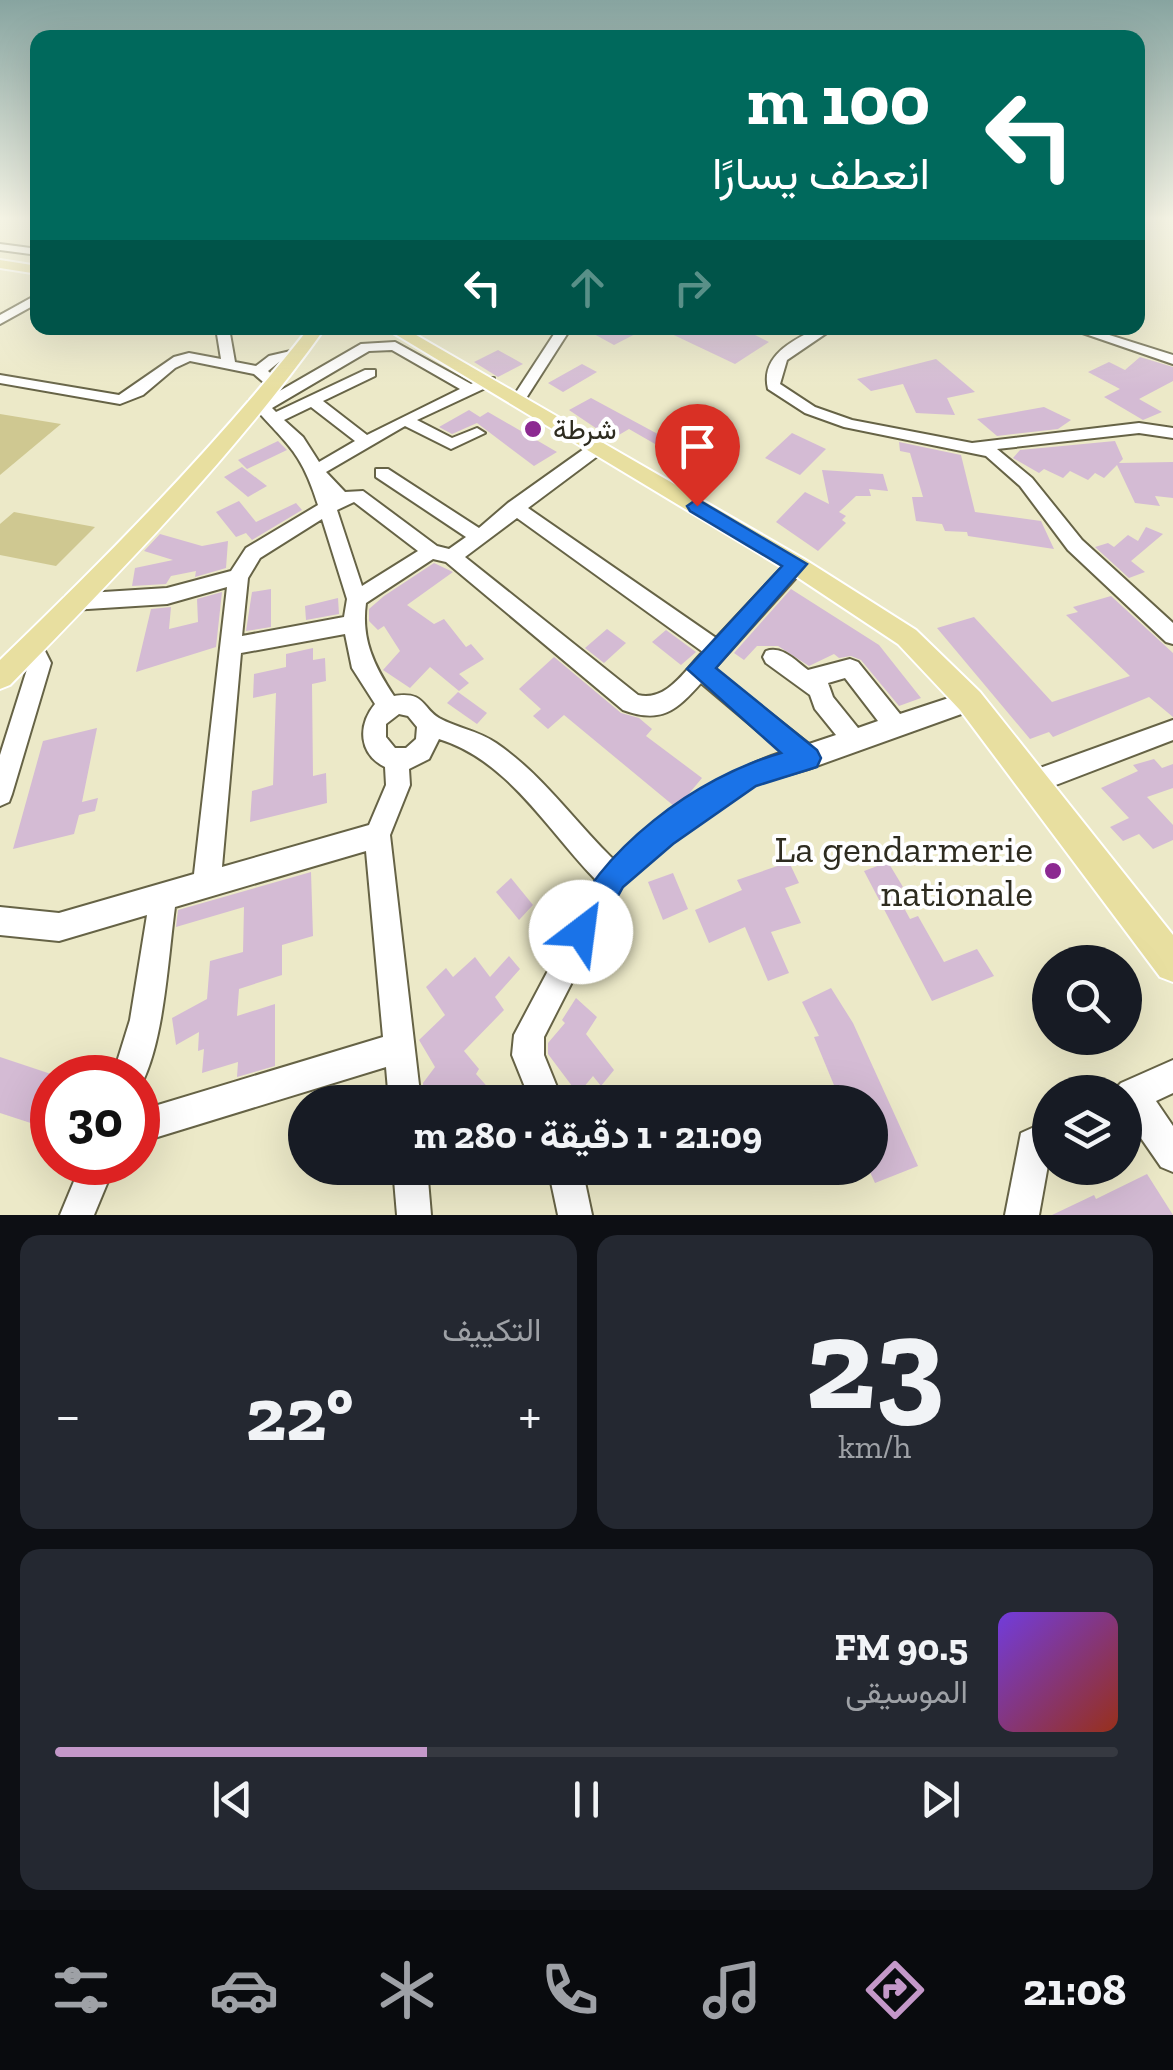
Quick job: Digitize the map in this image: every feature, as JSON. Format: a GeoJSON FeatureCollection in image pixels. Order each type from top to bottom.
{"type":"FeatureCollection","features":[{"type":"Feature","properties":{"kind":"main road"},"geometry":{"type":"LineString","coordinates":[[296,352],[302,335]]}},
{"type":"Feature","properties":{"kind":"main road"},"geometry":{"type":"LineString","coordinates":[[0,678],[265,409],[266,377],[312,335]]}},
{"type":"Feature","properties":{"kind":"main road"},"geometry":{"type":"LineString","coordinates":[[405,335],[480,385],[518,400],[796,564],[907,637],[970,701],[1173,964]]}},
{"type":"Feature","properties":{"kind":"street"},"geometry":{"type":"LineString","coordinates":[[0,320],[30,303]]}},
{"type":"Feature","properties":{"kind":"street"},"geometry":{"type":"LineString","coordinates":[[223,335],[228,362]]}},
{"type":"Feature","properties":{"kind":"street"},"geometry":{"type":"LineString","coordinates":[[518,400],[560,335]]}},
{"type":"Feature","properties":{"kind":"street"},"geometry":{"type":"LineString","coordinates":[[815,335],[779,356],[771,373],[773,386],[810,410],[848,424],[978,446],[1139,428],[1173,433]]}},
{"type":"Feature","properties":{"kind":"street"},"geometry":{"type":"LineString","coordinates":[[1096,335],[1173,360]]}},
{"type":"Feature","properties":{"kind":"street"},"geometry":{"type":"LineString","coordinates":[[265,409],[366,347],[382,343],[480,385]]}},
{"type":"Feature","properties":{"kind":"street"},"geometry":{"type":"LineString","coordinates":[[0,379],[120,400],[133,395],[178,359],[228,362],[266,377]]}},
{"type":"Feature","properties":{"kind":"street"},"geometry":{"type":"LineString","coordinates":[[265,409],[313,401],[370,373]]}},
{"type":"Feature","properties":{"kind":"street"},"geometry":{"type":"LineString","coordinates":[[316,471],[365,441],[480,385]]}},
{"type":"Feature","properties":{"kind":"street"},"geometry":{"type":"LineString","coordinates":[[313,401],[365,441]]}},
{"type":"Feature","properties":{"kind":"street"},"geometry":{"type":"LineString","coordinates":[[265,409],[316,471],[334,503],[357,599],[353,624],[362,668],[390,709]]}},
{"type":"Feature","properties":{"kind":"street"},"geometry":{"type":"LineString","coordinates":[[406,421],[451,444],[477,433]]}},
{"type":"Feature","properties":{"kind":"street"},"geometry":{"type":"LineString","coordinates":[[978,446],[1011,466],[1058,527],[1173,636]]}},
{"type":"Feature","properties":{"kind":"street"},"geometry":{"type":"LineString","coordinates":[[357,599],[478,536],[598,448]]}},
{"type":"Feature","properties":{"kind":"street"},"geometry":{"type":"LineString","coordinates":[[382,472],[478,536]]}},
{"type":"Feature","properties":{"kind":"street"},"geometry":{"type":"LineString","coordinates":[[207,882],[238,577],[253,553],[334,503],[357,496],[442,554],[631,702],[645,707],[671,701],[796,564]]}},
{"type":"Feature","properties":{"kind":"street"},"geometry":{"type":"LineString","coordinates":[[514,506],[716,650]]}},
{"type":"Feature","properties":{"kind":"street"},"geometry":{"type":"LineString","coordinates":[[72,602],[167,596],[238,577]]}},
{"type":"Feature","properties":{"kind":"street"},"geometry":{"type":"LineString","coordinates":[[229,647],[353,624]]}},
{"type":"Feature","properties":{"kind":"street"},"geometry":{"type":"LineString","coordinates":[[0,794],[40,663],[32,645]]}},
{"type":"Feature","properties":{"kind":"street"},"geometry":{"type":"LineString","coordinates":[[774,656],[816,688],[852,738]]}},
{"type":"Feature","properties":{"kind":"street"},"geometry":{"type":"LineString","coordinates":[[816,688],[814,677],[850,668],[894,724]]}},
{"type":"Feature","properties":{"kind":"street"},"geometry":{"type":"LineString","coordinates":[[700,669],[808,758]]}},
{"type":"Feature","properties":{"kind":"street"},"geometry":{"type":"LineString","coordinates":[[540,1085],[528,1055],[528,1035],[612,877],[749,775],[970,701]]}},
{"type":"Feature","properties":{"kind":"street"},"geometry":{"type":"LineString","coordinates":[[430,726],[417,751],[397,758],[379,753],[371,738],[376,721],[390,709],[417,708],[430,726],[456,730],[500,757],[612,877]]}},
{"type":"Feature","properties":{"kind":"street"},"geometry":{"type":"LineString","coordinates":[[0,748],[23,721]]}},
{"type":"Feature","properties":{"kind":"street"},"geometry":{"type":"LineString","coordinates":[[1035,781],[1173,730]]}},
{"type":"Feature","properties":{"kind":"street"},"geometry":{"type":"LineString","coordinates":[[397,758],[398,785],[377,835],[403,1085]]}},
{"type":"Feature","properties":{"kind":"street"},"geometry":{"type":"LineString","coordinates":[[0,921],[58,927],[377,835]]}},
{"type":"Feature","properties":{"kind":"street"},"geometry":{"type":"LineString","coordinates":[[135,1055],[145,1020],[163,897]]}},
{"type":"Feature","properties":{"kind":"street"},"geometry":{"type":"LineString","coordinates":[[160,1120],[400,1047]]}},
{"type":"Feature","properties":{"kind":"street"},"geometry":{"type":"LineString","coordinates":[[1142,1090],[1173,1076]]}},
{"type":"Feature","properties":{"kind":"street"},"geometry":{"type":"LineString","coordinates":[[1142,1113],[1173,1155]]}},
{"type":"Feature","properties":{"kind":"street"},"geometry":{"type":"LineString","coordinates":[[1025,1211],[1032,1153]]}},
{"type":"Feature","properties":{"kind":"street"},"geometry":{"type":"LineString","coordinates":[[77,1215],[89,1185]]}},
{"type":"Feature","properties":{"kind":"street"},"geometry":{"type":"LineString","coordinates":[[411,1185],[414,1215]]}},
{"type":"Feature","properties":{"kind":"street"},"geometry":{"type":"LineString","coordinates":[[569,1185],[575,1215]]}},
{"type":"Feature","properties":{"kind":"shaded area"},"geometry":{"type":"Polygon","coordinates":[[[0,414],[61,424],[0,475],[0,414]]]}},
{"type":"Feature","properties":{"kind":"shaded area"},"geometry":{"type":"Polygon","coordinates":[[[14,512],[95,527],[56,566],[0,555],[0,524],[14,512]]]}},
{"type":"Feature","properties":{"kind":"building"},"geometry":{"type":"Polygon","coordinates":[[[596,335],[633,335],[614,345],[596,335]]]}},
{"type":"Feature","properties":{"kind":"building"},"geometry":{"type":"Polygon","coordinates":[[[674,335],[755,335],[769,342],[735,364],[674,335]]]}},
{"type":"Feature","properties":{"kind":"building"},"geometry":{"type":"Polygon","coordinates":[[[498,350],[523,364],[498,377],[474,362],[498,350]]]}},
{"type":"Feature","properties":{"kind":"building"},"geometry":{"type":"Polygon","coordinates":[[[1140,357],[1173,367],[1173,381],[1139,399],[1162,412],[1143,420],[1104,397],[1120,389],[1088,372],[1109,362],[1125,370],[1140,357]]]}},
{"type":"Feature","properties":{"kind":"building"},"geometry":{"type":"Polygon","coordinates":[[[936,359],[975,392],[947,398],[955,415],[916,413],[903,384],[871,391],[857,379],[936,359]]]}},
{"type":"Feature","properties":{"kind":"building"},"geometry":{"type":"Polygon","coordinates":[[[582,364],[597,372],[563,392],[548,383],[582,364]]]}},
{"type":"Feature","properties":{"kind":"building"},"geometry":{"type":"Polygon","coordinates":[[[591,398],[667,439],[662,448],[629,429],[612,439],[569,410],[591,398]]]}},
{"type":"Feature","properties":{"kind":"building"},"geometry":{"type":"Polygon","coordinates":[[[1044,407],[1071,420],[1058,429],[997,436],[977,419],[1044,407]]]}},
{"type":"Feature","properties":{"kind":"building"},"geometry":{"type":"Polygon","coordinates":[[[469,410],[480,417],[488,412],[557,452],[534,466],[477,423],[452,434],[439,427],[469,410]]]}},
{"type":"Feature","properties":{"kind":"building"},"geometry":{"type":"Polygon","coordinates":[[[792,433],[826,449],[800,475],[765,458],[792,433]]]}},
{"type":"Feature","properties":{"kind":"building"},"geometry":{"type":"Polygon","coordinates":[[[278,441],[287,450],[247,469],[238,460],[278,441]]]}},
{"type":"Feature","properties":{"kind":"building"},"geometry":{"type":"Polygon","coordinates":[[[1115,441],[1123,459],[1119,463],[1173,462],[1173,498],[1155,496],[1160,506],[1135,503],[1117,465],[1104,478],[1095,473],[1088,480],[1070,471],[1063,478],[1044,469],[1039,473],[1013,458],[1020,450],[1115,441]]]}},
{"type":"Feature","properties":{"kind":"building"},"geometry":{"type":"Polygon","coordinates":[[[899,442],[961,455],[975,512],[1041,521],[1054,549],[968,536],[967,532],[945,531],[942,524],[916,521],[912,497],[923,497],[910,453],[900,451],[899,442]]]}},
{"type":"Feature","properties":{"kind":"building"},"geometry":{"type":"Polygon","coordinates":[[[242,467],[267,486],[248,497],[224,477],[242,467]]]}},
{"type":"Feature","properties":{"kind":"building"},"geometry":{"type":"Polygon","coordinates":[[[822,470],[883,474],[888,491],[869,489],[871,496],[856,496],[839,512],[846,516],[842,520],[846,523],[818,551],[776,522],[805,492],[829,504],[822,470]]]}},
{"type":"Feature","properties":{"kind":"building"},"geometry":{"type":"Polygon","coordinates":[[[239,501],[256,522],[296,503],[302,510],[252,540],[246,533],[236,537],[216,512],[239,501]]]}},
{"type":"Feature","properties":{"kind":"building"},"geometry":{"type":"Polygon","coordinates":[[[1146,527],[1163,534],[1131,561],[1145,572],[1129,578],[1095,547],[1108,543],[1114,547],[1128,535],[1138,541],[1146,527]]]}},
{"type":"Feature","properties":{"kind":"building"},"geometry":{"type":"Polygon","coordinates":[[[160,534],[202,546],[228,541],[226,568],[195,577],[196,571],[171,576],[166,584],[132,586],[135,568],[173,560],[144,551],[160,534]]]}},
{"type":"Feature","properties":{"kind":"building"},"geometry":{"type":"Polygon","coordinates":[[[434,563],[453,572],[407,605],[434,624],[444,619],[466,647],[471,644],[484,659],[459,674],[469,683],[459,691],[430,667],[410,688],[383,670],[400,651],[384,626],[378,630],[369,621],[369,609],[434,563]]]}},
{"type":"Feature","properties":{"kind":"building"},"geometry":{"type":"Polygon","coordinates":[[[271,589],[271,627],[246,631],[252,592],[271,589]]]}},
{"type":"Feature","properties":{"kind":"building"},"geometry":{"type":"Polygon","coordinates":[[[791,589],[879,645],[921,698],[899,706],[861,660],[851,656],[839,658],[834,654],[809,666],[778,646],[757,646],[744,660],[734,653],[791,589]]]}},
{"type":"Feature","properties":{"kind":"building"},"geometry":{"type":"Polygon","coordinates":[[[222,592],[216,647],[136,672],[151,609],[171,607],[169,629],[198,622],[197,599],[222,592]]]}},
{"type":"Feature","properties":{"kind":"building"},"geometry":{"type":"Polygon","coordinates":[[[1111,596],[1173,653],[1173,717],[1149,697],[1053,737],[1049,732],[1030,739],[937,628],[974,617],[1052,702],[1130,676],[1066,615],[1078,612],[1073,607],[1111,596]]]}},
{"type":"Feature","properties":{"kind":"building"},"geometry":{"type":"Polygon","coordinates":[[[338,598],[339,614],[306,620],[305,606],[338,598]]]}},
{"type":"Feature","properties":{"kind":"building"},"geometry":{"type":"Polygon","coordinates":[[[607,629],[626,643],[604,663],[585,648],[607,629]]]}},
{"type":"Feature","properties":{"kind":"building"},"geometry":{"type":"Polygon","coordinates":[[[666,630],[696,652],[681,665],[652,642],[666,630]]]}},
{"type":"Feature","properties":{"kind":"building"},"geometry":{"type":"Polygon","coordinates":[[[313,648],[313,660],[325,658],[326,681],[312,684],[313,776],[326,773],[327,803],[250,822],[252,791],[273,785],[276,693],[253,698],[254,674],[286,667],[286,654],[313,648]]]}},
{"type":"Feature","properties":{"kind":"building"},"geometry":{"type":"Polygon","coordinates":[[[554,657],[621,713],[639,718],[652,729],[646,736],[702,778],[687,796],[674,806],[564,715],[548,729],[533,716],[541,709],[519,689],[554,657]]]}},
{"type":"Feature","properties":{"kind":"building"},"geometry":{"type":"Polygon","coordinates":[[[458,692],[487,713],[477,724],[447,703],[458,692]]]}},
{"type":"Feature","properties":{"kind":"building"},"geometry":{"type":"Polygon","coordinates":[[[97,728],[82,802],[98,798],[95,811],[79,815],[74,834],[13,849],[43,741],[97,728]]]}},
{"type":"Feature","properties":{"kind":"building"},"geometry":{"type":"Polygon","coordinates":[[[1154,759],[1162,768],[1173,764],[1173,788],[1147,797],[1173,825],[1173,840],[1153,849],[1139,834],[1123,841],[1110,827],[1129,818],[1101,788],[1138,771],[1133,765],[1154,759]]]}},
{"type":"Feature","properties":{"kind":"building"},"geometry":{"type":"Polygon","coordinates":[[[789,862],[799,883],[785,888],[801,923],[771,932],[789,973],[768,981],[745,927],[709,943],[695,910],[742,890],[737,880],[789,862]]]}},
{"type":"Feature","properties":{"kind":"building"},"geometry":{"type":"Polygon","coordinates":[[[888,862],[903,887],[895,891],[910,919],[918,916],[944,962],[977,949],[994,976],[932,1001],[864,871],[888,862]]]}},
{"type":"Feature","properties":{"kind":"building"},"geometry":{"type":"Polygon","coordinates":[[[311,872],[313,936],[282,945],[282,975],[239,989],[237,1016],[275,1004],[275,1066],[237,1077],[238,1062],[202,1073],[204,1049],[198,1051],[199,1032],[176,1045],[172,1018],[207,999],[210,961],[243,952],[244,907],[176,927],[178,910],[311,872]]]}},
{"type":"Feature","properties":{"kind":"building"},"geometry":{"type":"Polygon","coordinates":[[[673,873],[688,909],[663,920],[648,882],[673,873]]]}},
{"type":"Feature","properties":{"kind":"building"},"geometry":{"type":"Polygon","coordinates":[[[511,878],[533,905],[519,920],[496,892],[511,878]]]}},
{"type":"Feature","properties":{"kind":"building"},"geometry":{"type":"Polygon","coordinates":[[[509,956],[520,969],[495,997],[504,1010],[464,1051],[486,1085],[423,1085],[435,1067],[419,1040],[445,1015],[426,987],[446,968],[453,977],[475,957],[490,977],[509,956]]]}},
{"type":"Feature","properties":{"kind":"building"},"geometry":{"type":"Polygon","coordinates":[[[831,988],[853,1023],[881,1085],[834,1085],[814,1037],[819,1036],[802,1002],[831,988]]]}},
{"type":"Feature","properties":{"kind":"building"},"geometry":{"type":"Polygon","coordinates":[[[576,998],[597,1017],[586,1034],[614,1070],[602,1085],[593,1076],[586,1085],[571,1085],[548,1054],[548,1043],[565,1023],[562,1020],[576,998]]]}},
{"type":"Feature","properties":{"kind":"building"},"geometry":{"type":"Polygon","coordinates":[[[0,1057],[30,1067],[30,1123],[0,1113],[0,1057]]]}},
{"type":"Feature","properties":{"kind":"building"},"geometry":{"type":"Polygon","coordinates":[[[888,1100],[918,1166],[888,1178],[888,1100]]]}},
{"type":"Feature","properties":{"kind":"building"},"geometry":{"type":"Polygon","coordinates":[[[1147,1174],[1173,1215],[1052,1215],[1094,1195],[1096,1199],[1125,1185],[1142,1185],[1142,1176],[1147,1174]]]}},
{"type":"Feature","properties":{"kind":"place","name":"شرطة"},"geometry":{"type":"Point","coordinates":[533,429]}},
{"type":"Feature","properties":{"kind":"place","name":"La gendarmerie nationale"},"geometry":{"type":"Point","coordinates":[1053,871]}},
{"type":"Feature","properties":{"kind":"route"},"geometry":{"type":"LineString","coordinates":[[581,932],[612,877],[662,834],[749,775],[808,758],[700,669],[796,564],[697,506]]}}]}
